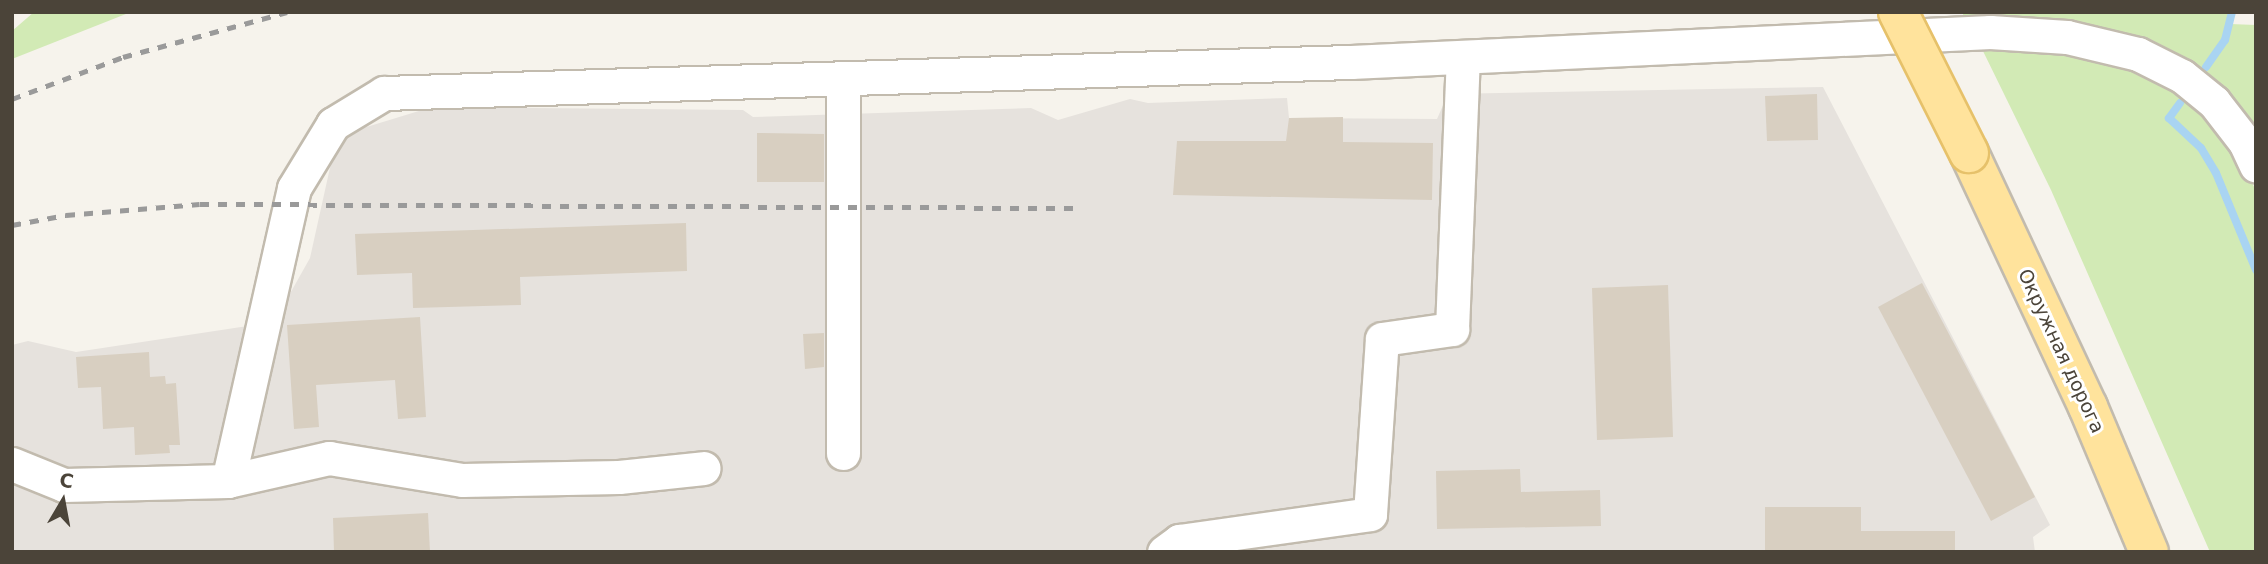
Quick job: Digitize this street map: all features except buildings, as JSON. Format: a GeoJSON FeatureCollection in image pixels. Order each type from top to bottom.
{"type":"FeatureCollection","features":[{"type":"Feature","properties":{"kind":"main road","name":"Окружная дорога"},"geometry":{"type":"LineString","coordinates":[[1898,12],[1969,153],[2088,407],[2149,552]]}},
{"type":"Feature","properties":{"kind":"lane"},"geometry":{"type":"LineString","coordinates":[[228,481],[294,188],[333,124],[384,93],[843,80],[1463,57],[1990,32],[2067,37],[2138,54],[2182,76],[2214,102],[2245,142],[2256,166]]}},
{"type":"Feature","properties":{"kind":"lane"},"geometry":{"type":"LineString","coordinates":[[1164,552],[1179,541],[1370,514],[1382,339],[1452,330],[1463,57]]}},
{"type":"Feature","properties":{"kind":"lane"},"geometry":{"type":"LineString","coordinates":[[843,80],[843,453]]}},
{"type":"Feature","properties":{"kind":"lane"},"geometry":{"type":"LineString","coordinates":[[12,464],[64,485],[228,481],[330,458],[462,480],[619,477],[704,468]]}},
{"type":"Feature","properties":{"kind":"shaded area"},"geometry":{"type":"Polygon","coordinates":[[[1823,87],[2050,525],[2033,537],[2035,552],[12,552],[12,345],[28,341],[76,352],[274,322],[310,258],[337,136],[432,107],[743,110],[753,117],[1031,108],[1058,120],[1130,99],[1148,103],[1287,98],[1289,118],[1437,119],[1448,94],[1823,87]]]}},
{"type":"Feature","properties":{"kind":"green space"},"geometry":{"type":"Polygon","coordinates":[[[34,12],[131,12],[12,59],[12,31],[34,12]]]}},
{"type":"Feature","properties":{"kind":"green space"},"geometry":{"type":"Polygon","coordinates":[[[1962,12],[2232,12],[2230,24],[2256,25],[2256,133],[2221,93],[1966,21],[1962,12]]]}},
{"type":"Feature","properties":{"kind":"green space"},"geometry":{"type":"Polygon","coordinates":[[[1981,47],[2067,50],[2132,65],[2174,84],[2235,147],[2256,191],[2256,552],[2210,552],[2051,190],[1981,47]]]}},
{"type":"Feature","properties":{"kind":"waterway"},"geometry":{"type":"LineString","coordinates":[[2206,67],[2225,40],[2232,12]]}},
{"type":"Feature","properties":{"kind":"waterway"},"geometry":{"type":"LineString","coordinates":[[2180,103],[2169,118],[2201,148],[2216,173],[2256,270]]}},
{"type":"Feature","properties":{"kind":"railway"},"geometry":{"type":"LineString","coordinates":[[12,99],[123,57],[287,12]]}},
{"type":"Feature","properties":{"kind":"railway"},"geometry":{"type":"LineString","coordinates":[[12,225],[66,215],[200,204],[1076,208]]}}]}
